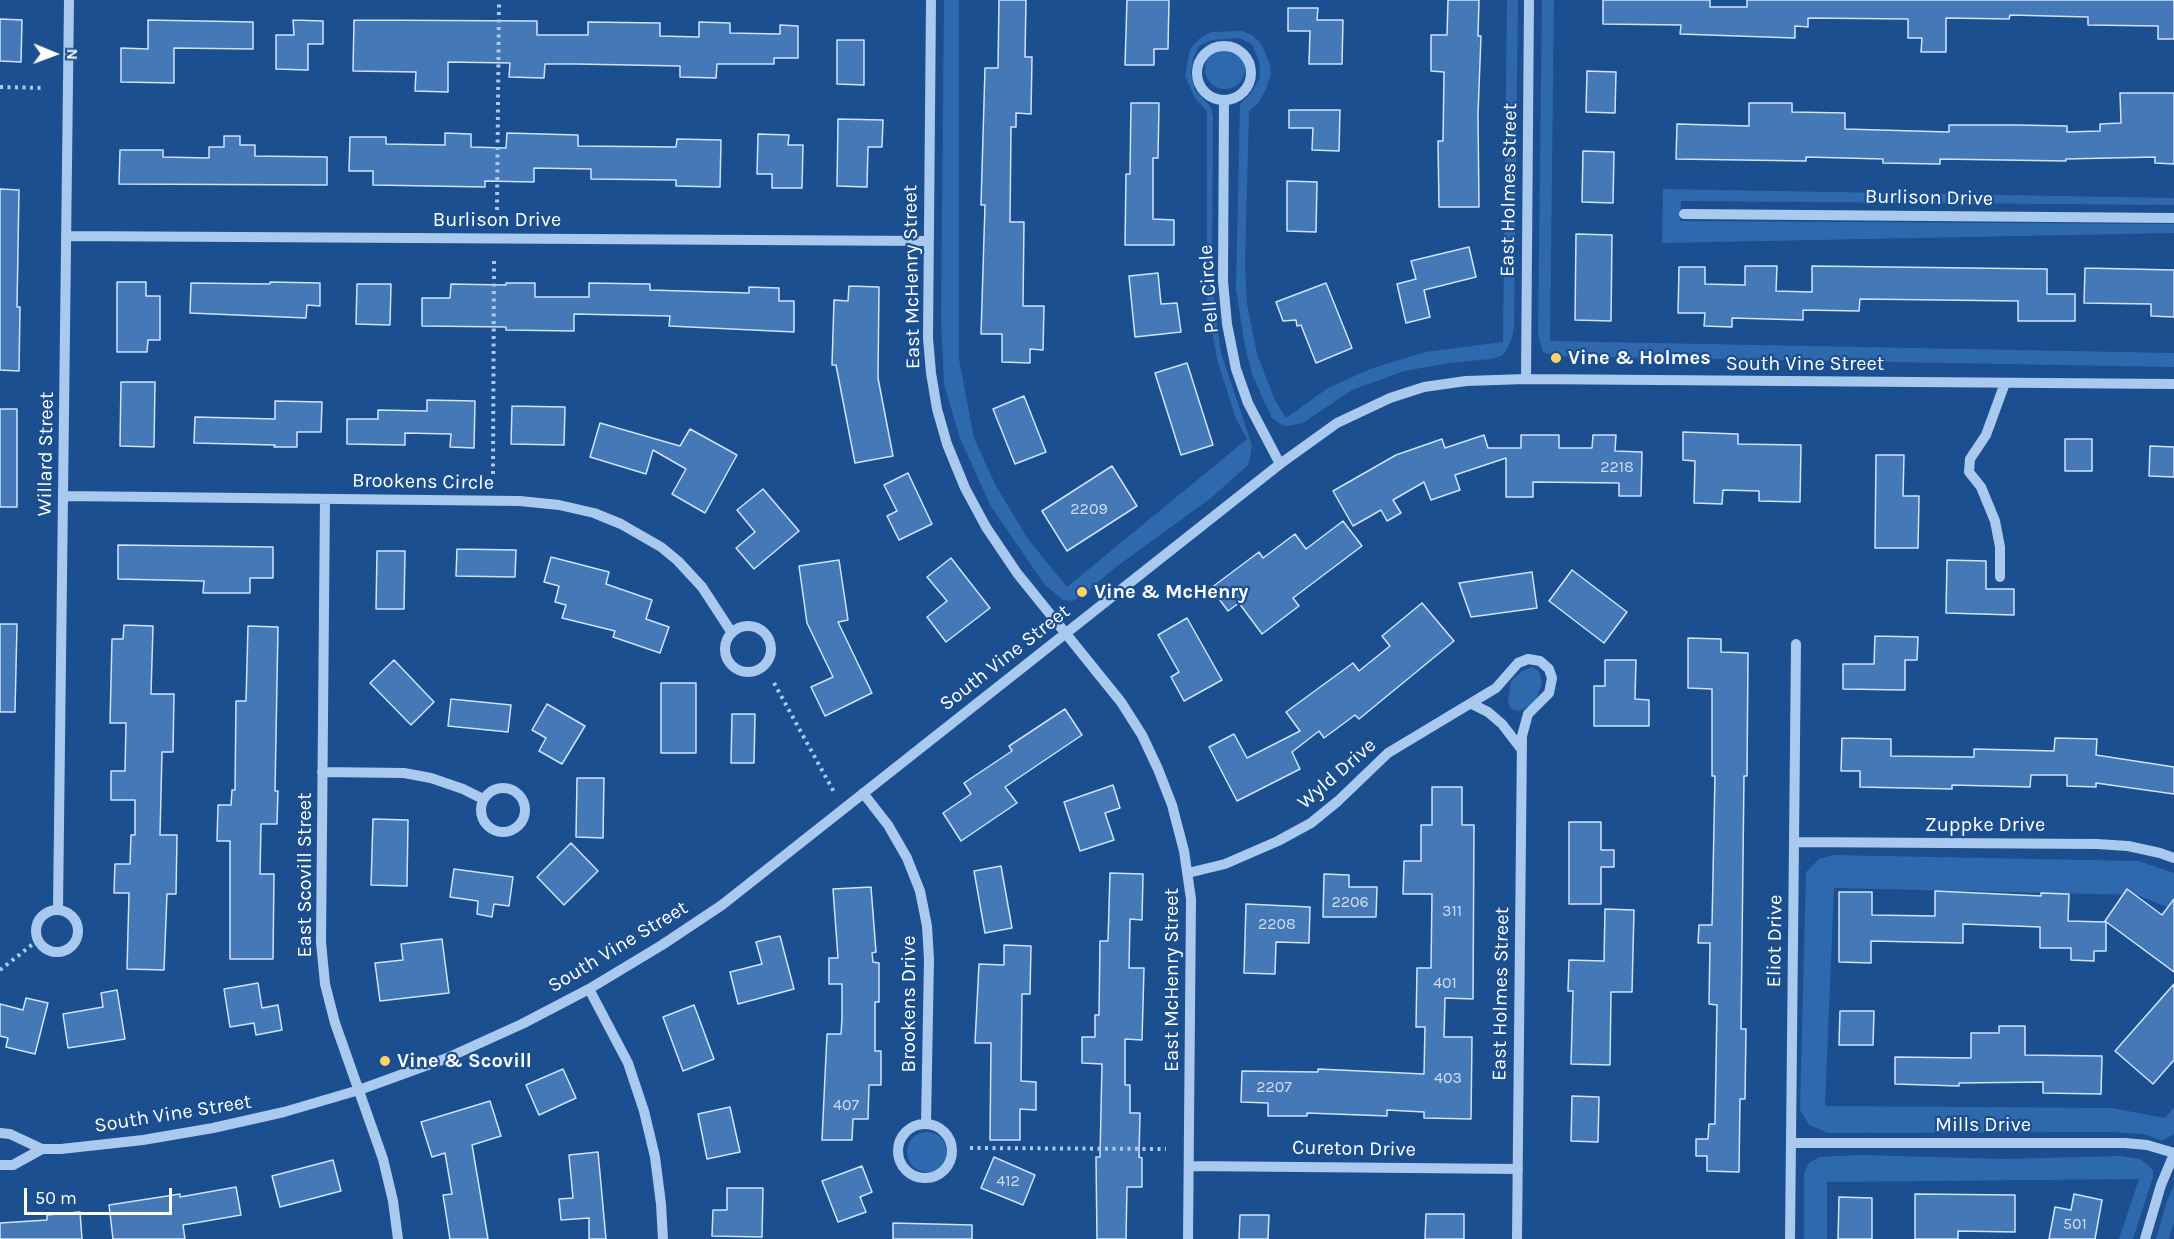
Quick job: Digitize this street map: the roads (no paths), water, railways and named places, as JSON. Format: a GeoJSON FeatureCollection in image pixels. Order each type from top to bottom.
{"type":"FeatureCollection","features":[{"type":"Feature","properties":{"kind":"street","name":"Willard Street"},"geometry":{"type":"LineString","coordinates":[[58,909],[69,0]]}},
{"type":"Feature","properties":{"kind":"street","name":"East McHenry Street"},"geometry":{"type":"LineString","coordinates":[[931,0],[928,338],[937,409],[947,444],[965,488],[986,527],[1017,573],[1121,702],[1142,735],[1172,805],[1188,873],[1191,899],[1188,1239]]}},
{"type":"Feature","properties":{"kind":"street","name":"East Holmes Street"},"geometry":{"type":"LineString","coordinates":[[1526,379],[1529,0]]}},
{"type":"Feature","properties":{"kind":"street"},"geometry":{"type":"LineString","coordinates":[[1221,46],[1238,50],[1245,55],[1251,72],[1246,88],[1233,99],[1224,100],[1207,94],[1198,79],[1197,70],[1205,53],[1221,46]]}},
{"type":"Feature","properties":{"kind":"street","name":"Pell Circle"},"geometry":{"type":"LineString","coordinates":[[1224,100],[1223,281],[1227,324],[1236,369],[1248,403],[1280,464]]}},
{"type":"Feature","properties":{"kind":"street","name":"Burlison Drive"},"geometry":{"type":"LineString","coordinates":[[1684,214],[2174,219]]}},
{"type":"Feature","properties":{"kind":"street","name":"Burlison Drive"},"geometry":{"type":"LineString","coordinates":[[66,236],[928,241]]}},
{"type":"Feature","properties":{"kind":"street","name":"South Vine Street"},"geometry":{"type":"LineString","coordinates":[[0,1133],[10,1134],[42,1149],[61,1149],[143,1140],[213,1128],[284,1112],[359,1090],[447,1058],[522,1024],[590,989],[662,945],[722,904],[1280,464],[1337,423],[1390,398],[1424,387],[1466,381],[1526,379],[2174,384]]}},
{"type":"Feature","properties":{"kind":"street"},"geometry":{"type":"LineString","coordinates":[[2000,577],[2000,547],[1992,511],[1982,487],[1969,472],[1970,459],[1986,435],[2005,383]]}},
{"type":"Feature","properties":{"kind":"street","name":"Brookens Circle"},"geometry":{"type":"LineString","coordinates":[[64,496],[520,501],[559,505],[594,513],[621,524],[661,547],[678,561],[702,587],[732,633]]}},
{"type":"Feature","properties":{"kind":"street","name":"East Scovill Street"},"geometry":{"type":"LineString","coordinates":[[325,499],[321,942],[325,984],[335,1023],[383,1159],[393,1201],[398,1239]]}},
{"type":"Feature","properties":{"kind":"street"},"geometry":{"type":"LineString","coordinates":[[745,626],[760,629],[766,634],[770,640],[771,656],[762,668],[747,673],[733,667],[728,661],[725,646],[732,633],[745,626]]}},
{"type":"Feature","properties":{"kind":"street","name":"Eliot Drive"},"geometry":{"type":"LineString","coordinates":[[1790,1239],[1796,644]]}},
{"type":"Feature","properties":{"kind":"street","name":"Wyld Drive"},"geometry":{"type":"LineString","coordinates":[[1188,873],[1225,864],[1278,842],[1311,823],[1402,742],[1472,704],[1496,688],[1518,663],[1528,659],[1540,661],[1549,669],[1552,678],[1549,693],[1528,714],[1524,725],[1522,750]]}},
{"type":"Feature","properties":{"kind":"street"},"geometry":{"type":"LineString","coordinates":[[1472,704],[1488,712],[1502,724],[1522,750]]}},
{"type":"Feature","properties":{"kind":"street","name":"East Holmes Street"},"geometry":{"type":"LineString","coordinates":[[1517,1239],[1522,750]]}},
{"type":"Feature","properties":{"kind":"street"},"geometry":{"type":"LineString","coordinates":[[322,772],[404,773],[463,789],[483,800]]}},
{"type":"Feature","properties":{"kind":"street"},"geometry":{"type":"LineString","coordinates":[[501,788],[514,791],[524,802],[525,809],[521,823],[509,832],[494,831],[483,821],[481,814],[483,800],[494,790],[501,788]]}},
{"type":"Feature","properties":{"kind":"street","name":"Brookens Drive"},"geometry":{"type":"LineString","coordinates":[[862,793],[888,825],[907,858],[920,891],[927,926],[929,959],[926,1124]]}},
{"type":"Feature","properties":{"kind":"street","name":"Zuppke Drive"},"geometry":{"type":"LineString","coordinates":[[1794,842],[2097,844],[2128,846],[2174,858]]}},
{"type":"Feature","properties":{"kind":"street"},"geometry":{"type":"LineString","coordinates":[[58,909],[65,911],[76,920],[79,933],[77,940],[67,950],[54,952],[42,946],[38,940],[36,926],[45,913],[58,909]]}},
{"type":"Feature","properties":{"kind":"street"},"geometry":{"type":"LineString","coordinates":[[590,989],[628,1063],[644,1111],[655,1157],[663,1239]]}},
{"type":"Feature","properties":{"kind":"street"},"geometry":{"type":"LineString","coordinates":[[926,1124],[935,1125],[949,1137],[952,1158],[944,1171],[937,1176],[920,1178],[904,1169],[898,1152],[899,1143],[909,1129],[926,1124]]}},
{"type":"Feature","properties":{"kind":"street","name":"Mills Drive"},"geometry":{"type":"LineString","coordinates":[[1791,1143],[2126,1143],[2146,1145],[2174,1154]]}},
{"type":"Feature","properties":{"kind":"street","name":"South Vine Street"},"geometry":{"type":"LineString","coordinates":[[0,1166],[13,1166],[42,1149]]}},
{"type":"Feature","properties":{"kind":"street"},"geometry":{"type":"LineString","coordinates":[[2145,1239],[2161,1185],[2174,1154]]}},
{"type":"Feature","properties":{"kind":"street","name":"Cureton Drive"},"geometry":{"type":"LineString","coordinates":[[1189,1166],[1518,1169]]}},
{"type":"Feature","properties":{"kind":"place","name":"Vine & Holmes"},"geometry":{"type":"Point","coordinates":[1556,358]}},
{"type":"Feature","properties":{"kind":"place","name":"Vine & McHenry"},"geometry":{"type":"Point","coordinates":[1082,592]}},
{"type":"Feature","properties":{"kind":"place","name":"Vine & Scovill"},"geometry":{"type":"Point","coordinates":[385,1061]}}]}
